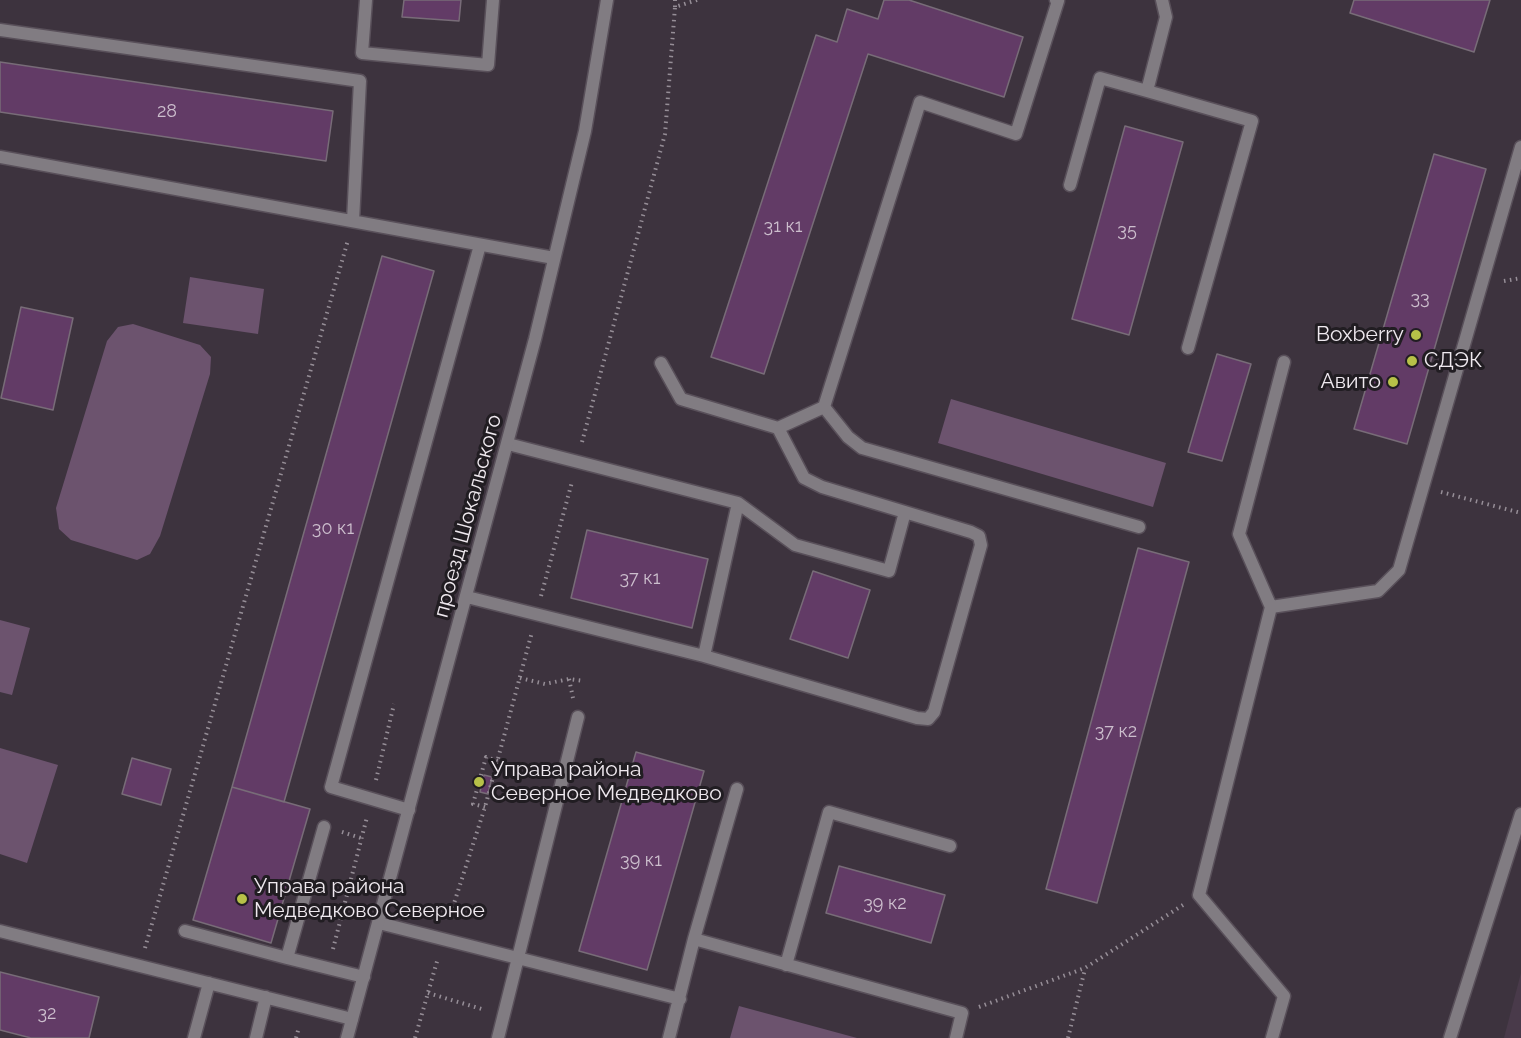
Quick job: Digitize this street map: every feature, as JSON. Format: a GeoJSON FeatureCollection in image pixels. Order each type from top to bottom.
{"type":"FeatureCollection","features":[{"type":"Feature","properties":{"kind":"street"},"geometry":{"type":"LineString","coordinates":[[366,0],[362,52],[488,65],[493,0]]}},
{"type":"Feature","properties":{"kind":"street","name":"проезд Шокальского"},"geometry":{"type":"LineString","coordinates":[[347,1038],[508,444],[585,131],[607,0]]}},
{"type":"Feature","properties":{"kind":"street"},"geometry":{"type":"LineString","coordinates":[[661,363],[681,399],[778,428],[824,407],[920,102],[1016,134],[1058,1],[1056,0]]}},
{"type":"Feature","properties":{"kind":"street"},"geometry":{"type":"LineString","coordinates":[[1147,91],[1166,17],[1162,0]]}},
{"type":"Feature","properties":{"kind":"street"},"geometry":{"type":"LineString","coordinates":[[0,30],[360,81],[353,222]]}},
{"type":"Feature","properties":{"kind":"street"},"geometry":{"type":"LineString","coordinates":[[1070,186],[1100,78],[1252,122],[1188,348]]}},
{"type":"Feature","properties":{"kind":"street"},"geometry":{"type":"LineString","coordinates":[[1271,607],[1378,591],[1399,570],[1521,147]]}},
{"type":"Feature","properties":{"kind":"street"},"geometry":{"type":"LineString","coordinates":[[0,157],[554,258]]}},
{"type":"Feature","properties":{"kind":"street"},"geometry":{"type":"LineString","coordinates":[[409,810],[331,787],[480,245]]}},
{"type":"Feature","properties":{"kind":"street"},"geometry":{"type":"LineString","coordinates":[[1272,1038],[1284,996],[1199,895],[1271,607],[1239,534],[1284,362]]}},
{"type":"Feature","properties":{"kind":"street"},"geometry":{"type":"LineString","coordinates":[[824,407],[848,437],[862,448],[1139,527]]}},
{"type":"Feature","properties":{"kind":"street"},"geometry":{"type":"LineString","coordinates":[[467,597],[704,656],[917,718],[928,719],[934,712],[981,545],[979,537],[971,532],[822,487],[804,478],[778,428]]}},
{"type":"Feature","properties":{"kind":"street"},"geometry":{"type":"LineString","coordinates":[[508,444],[577,464],[738,503],[795,545],[889,571],[905,512]]}},
{"type":"Feature","properties":{"kind":"street"},"geometry":{"type":"LineString","coordinates":[[704,656],[738,503]]}},
{"type":"Feature","properties":{"kind":"street"},"geometry":{"type":"LineString","coordinates":[[498,1038],[520,958],[578,717]]}},
{"type":"Feature","properties":{"kind":"street"},"geometry":{"type":"LineString","coordinates":[[669,1038],[694,939],[737,789]]}},
{"type":"Feature","properties":{"kind":"street"},"geometry":{"type":"LineString","coordinates":[[786,965],[830,812],[950,846]]}},
{"type":"Feature","properties":{"kind":"street"},"geometry":{"type":"LineString","coordinates":[[1450,1038],[1521,814]]}},
{"type":"Feature","properties":{"kind":"street"},"geometry":{"type":"LineString","coordinates":[[287,958],[324,827]]}},
{"type":"Feature","properties":{"kind":"street"},"geometry":{"type":"LineString","coordinates":[[379,923],[443,937],[680,999]]}},
{"type":"Feature","properties":{"kind":"street"},"geometry":{"type":"LineString","coordinates":[[0,931],[352,1019]]}},
{"type":"Feature","properties":{"kind":"street"},"geometry":{"type":"LineString","coordinates":[[185,931],[364,977]]}},
{"type":"Feature","properties":{"kind":"street"},"geometry":{"type":"LineString","coordinates":[[694,939],[962,1013],[956,1038]]}},
{"type":"Feature","properties":{"kind":"street"},"geometry":{"type":"LineString","coordinates":[[194,1038],[209,983]]}},
{"type":"Feature","properties":{"kind":"street"},"geometry":{"type":"LineString","coordinates":[[256,1038],[266,997]]}},
{"type":"Feature","properties":{"kind":"path"},"geometry":{"type":"LineString","coordinates":[[415,1038],[443,937],[498,760],[665,134],[675,0]]}},
{"type":"Feature","properties":{"kind":"path"},"geometry":{"type":"LineString","coordinates":[[675,7],[697,0]]}},
{"type":"Feature","properties":{"kind":"path"},"geometry":{"type":"LineString","coordinates":[[140,966],[353,222]]}},
{"type":"Feature","properties":{"kind":"path"},"geometry":{"type":"LineString","coordinates":[[1423,488],[1521,513]]}},
{"type":"Feature","properties":{"kind":"path"},"geometry":{"type":"LineString","coordinates":[[520,678],[545,684],[569,679],[584,681]]}},
{"type":"Feature","properties":{"kind":"path"},"geometry":{"type":"LineString","coordinates":[[375,782],[394,704]]}},
{"type":"Feature","properties":{"kind":"path"},"geometry":{"type":"LineString","coordinates":[[485,807],[473,804],[486,757],[498,760]]}},
{"type":"Feature","properties":{"kind":"path"},"geometry":{"type":"LineString","coordinates":[[329,968],[367,816]]}},
{"type":"Feature","properties":{"kind":"path"},"geometry":{"type":"LineString","coordinates":[[962,1013],[1085,968],[1199,895]]}},
{"type":"Feature","properties":{"kind":"path"},"geometry":{"type":"LineString","coordinates":[[1068,1038],[1085,968]]}},
{"type":"Feature","properties":{"kind":"path"},"geometry":{"type":"LineString","coordinates":[[428,993],[471,1007]]}},
{"type":"Feature","properties":{"kind":"path"},"geometry":{"type":"LineString","coordinates":[[296,1038],[305,1007]]}},
{"type":"Feature","properties":{"kind":"shaded area"},"geometry":{"type":"Polygon","coordinates":[[[190,277],[264,289],[258,334],[183,323],[190,277]]]}},
{"type":"Feature","properties":{"kind":"shaded area"},"geometry":{"type":"Polygon","coordinates":[[[133,324],[200,345],[211,357],[210,374],[160,536],[150,554],[137,560],[71,540],[59,529],[56,508],[107,341],[118,327],[133,324]]]}},
{"type":"Feature","properties":{"kind":"shaded area"},"geometry":{"type":"Polygon","coordinates":[[[951,399],[1166,463],[1153,507],[938,443],[951,399]]]}},
{"type":"Feature","properties":{"kind":"shaded area"},"geometry":{"type":"Polygon","coordinates":[[[0,620],[30,628],[12,695],[0,692],[0,620]]]}},
{"type":"Feature","properties":{"kind":"shaded area"},"geometry":{"type":"Polygon","coordinates":[[[0,748],[58,765],[27,863],[0,854],[0,748]]]}},
{"type":"Feature","properties":{"kind":"shaded area"},"geometry":{"type":"Polygon","coordinates":[[[1521,973],[1521,1038],[1504,1038],[1521,973]]]}},
{"type":"Feature","properties":{"kind":"shaded area"},"geometry":{"type":"Polygon","coordinates":[[[739,1006],[857,1038],[730,1038],[739,1006]]]}},
{"type":"Feature","properties":{"kind":"building"},"geometry":{"type":"Polygon","coordinates":[[[404,0],[461,0],[459,21],[402,17],[404,0]]]}},
{"type":"Feature","properties":{"kind":"building"},"geometry":{"type":"Polygon","coordinates":[[[884,0],[909,0],[1023,37],[1004,97],[868,54],[764,374],[711,357],[816,35],[837,42],[847,9],[878,19],[884,0]]]}},
{"type":"Feature","properties":{"kind":"building"},"geometry":{"type":"Polygon","coordinates":[[[1354,0],[1490,0],[1474,52],[1350,13],[1354,0]]]}},
{"type":"Feature","properties":{"kind":"building"},"geometry":{"type":"Polygon","coordinates":[[[0,62],[333,111],[326,161],[0,112],[0,62]]]}},
{"type":"Feature","properties":{"kind":"building"},"geometry":{"type":"Polygon","coordinates":[[[1125,126],[1183,142],[1129,335],[1072,319],[1125,126]]]}},
{"type":"Feature","properties":{"kind":"building"},"geometry":{"type":"Polygon","coordinates":[[[1434,154],[1486,169],[1407,444],[1354,429],[1434,154]]]}},
{"type":"Feature","properties":{"kind":"building"},"geometry":{"type":"Polygon","coordinates":[[[382,256],[434,271],[284,802],[232,787],[382,256]]]}},
{"type":"Feature","properties":{"kind":"building"},"geometry":{"type":"Polygon","coordinates":[[[21,307],[73,318],[53,410],[1,398],[21,307]]]}},
{"type":"Feature","properties":{"kind":"building"},"geometry":{"type":"Polygon","coordinates":[[[1217,354],[1251,364],[1222,461],[1188,452],[1217,354]]]}},
{"type":"Feature","properties":{"kind":"building"},"geometry":{"type":"Polygon","coordinates":[[[587,530],[708,559],[692,628],[571,598],[587,530]]]}},
{"type":"Feature","properties":{"kind":"building"},"geometry":{"type":"Polygon","coordinates":[[[1138,548],[1189,562],[1097,903],[1046,889],[1138,548]]]}},
{"type":"Feature","properties":{"kind":"building"},"geometry":{"type":"Polygon","coordinates":[[[813,571],[870,590],[848,658],[790,639],[813,571]]]}},
{"type":"Feature","properties":{"kind":"building"},"geometry":{"type":"Polygon","coordinates":[[[636,752],[704,771],[647,970],[579,951],[636,752]]]}},
{"type":"Feature","properties":{"kind":"building"},"geometry":{"type":"Polygon","coordinates":[[[132,758],[171,769],[161,805],[122,794],[132,758]]]}},
{"type":"Feature","properties":{"kind":"building"},"geometry":{"type":"Polygon","coordinates":[[[484,775],[492,777],[488,794],[480,792],[484,775]]]}},
{"type":"Feature","properties":{"kind":"building"},"geometry":{"type":"Polygon","coordinates":[[[232,787],[310,809],[271,943],[193,920],[232,787]]]}},
{"type":"Feature","properties":{"kind":"building"},"geometry":{"type":"Polygon","coordinates":[[[839,866],[945,895],[931,943],[826,913],[839,866]]]}},
{"type":"Feature","properties":{"kind":"building"},"geometry":{"type":"Polygon","coordinates":[[[0,972],[99,997],[89,1038],[31,1038],[0,1030],[0,972]]]}},
{"type":"Feature","properties":{"kind":"place","name":"Boxberry"},"geometry":{"type":"Point","coordinates":[1416,335]}},
{"type":"Feature","properties":{"kind":"place","name":"СДЭК"},"geometry":{"type":"Point","coordinates":[1412,361]}},
{"type":"Feature","properties":{"kind":"place","name":"Авито"},"geometry":{"type":"Point","coordinates":[1393,382]}},
{"type":"Feature","properties":{"kind":"place","name":"Управа района Северное Медведково"},"geometry":{"type":"Point","coordinates":[479,782]}},
{"type":"Feature","properties":{"kind":"place","name":"Управа района Медведково Северное"},"geometry":{"type":"Point","coordinates":[242,899]}}]}
